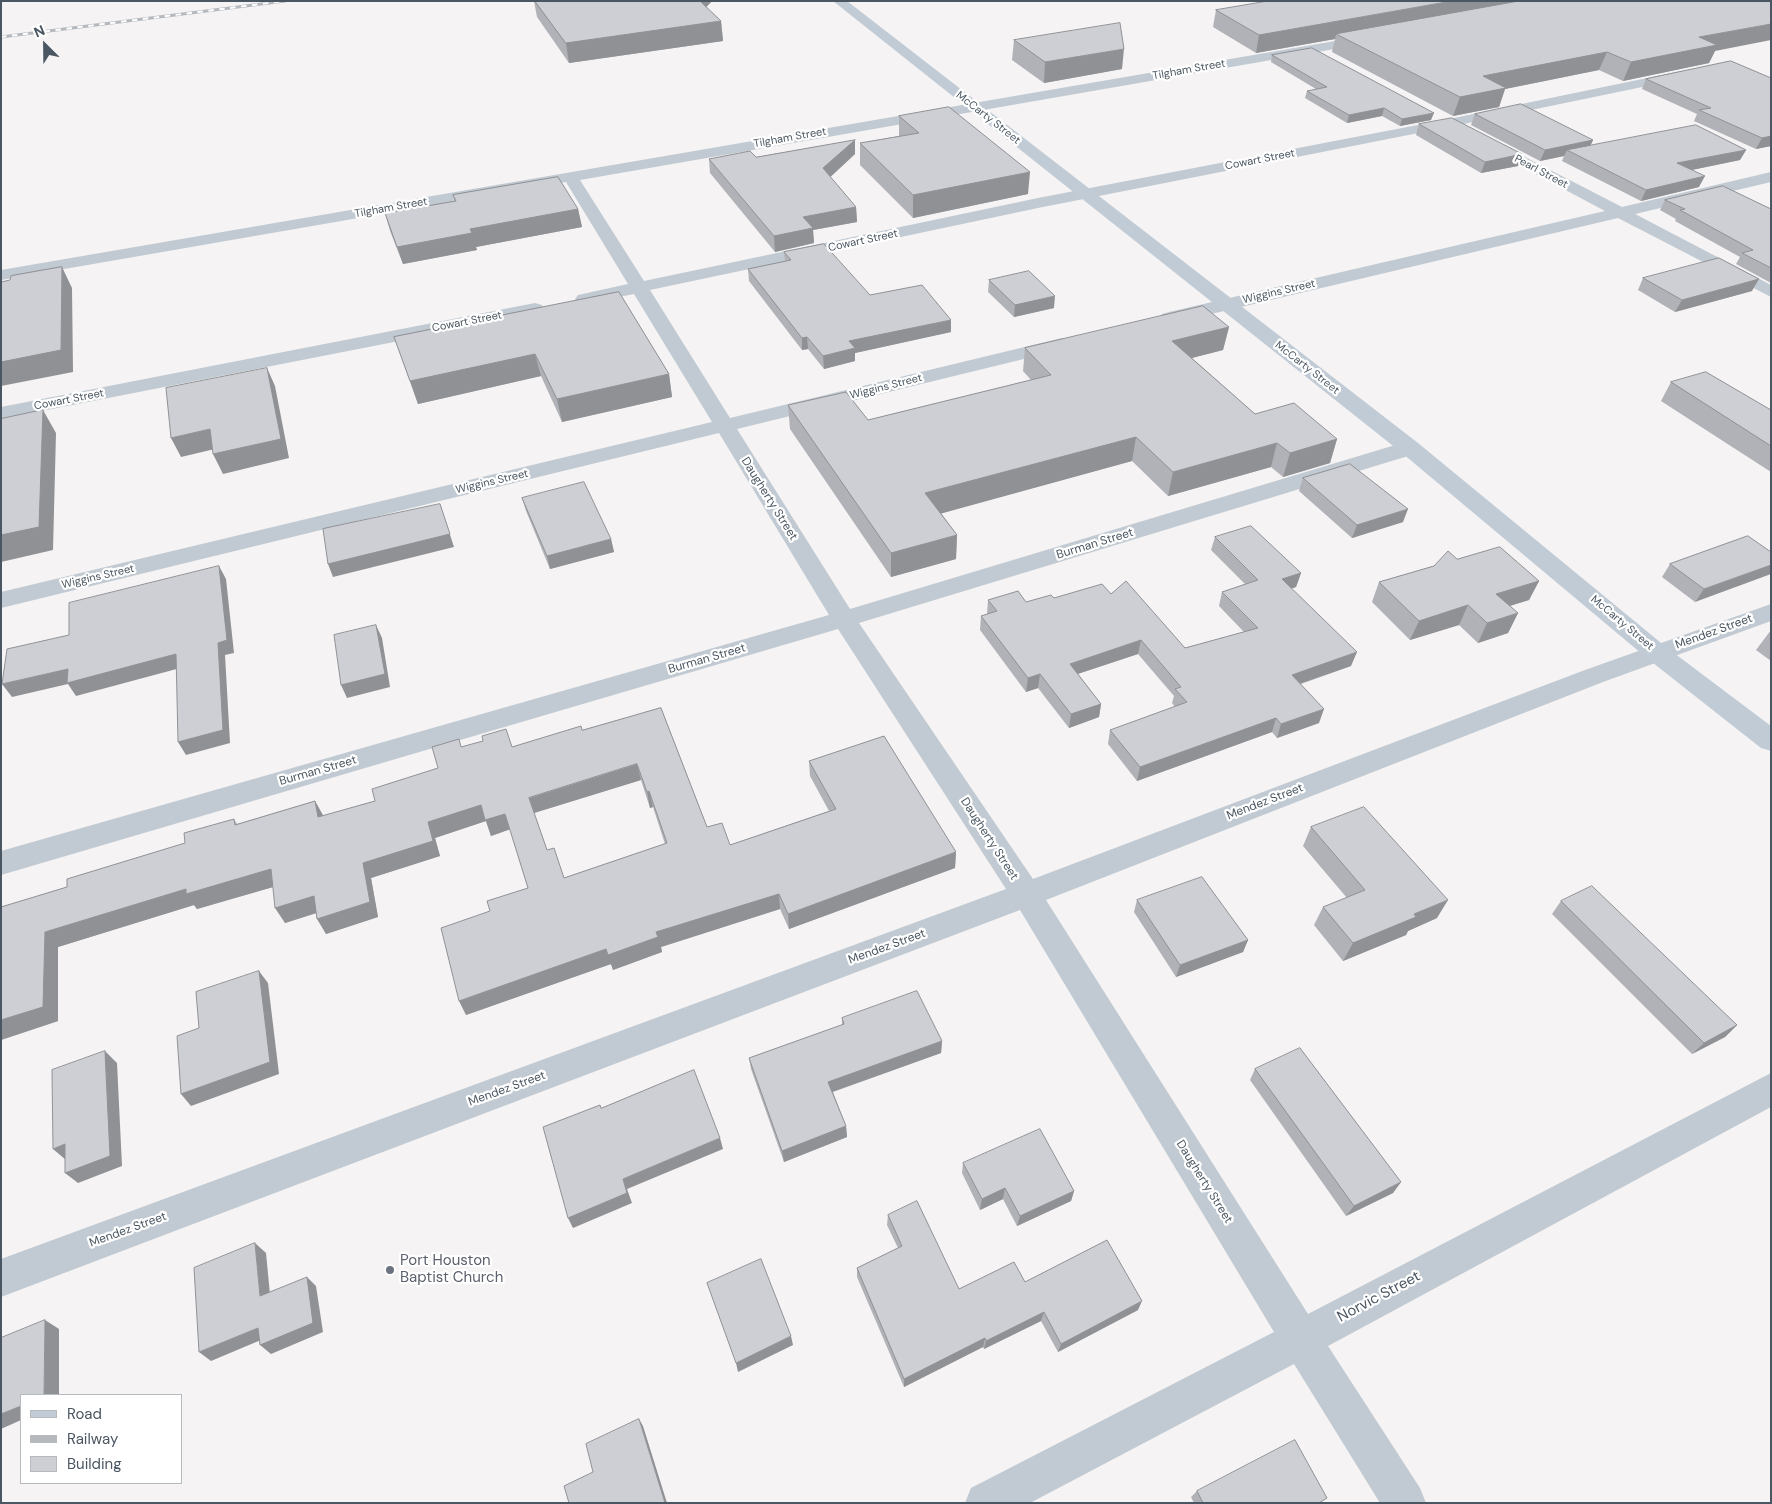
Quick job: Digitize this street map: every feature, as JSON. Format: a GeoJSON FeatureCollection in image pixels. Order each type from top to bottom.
{"type":"FeatureCollection","features":[{"type":"Feature","properties":{"kind":"main road","name":"McCarty Street"},"geometry":{"type":"LineString","coordinates":[[839,1],[1410,448],[1657,653],[1771,741]]}},
{"type":"Feature","properties":{"kind":"street","name":"Tilgham Street"},"geometry":{"type":"LineString","coordinates":[[1,275],[1381,37]]}},
{"type":"Feature","properties":{"kind":"street"},"geometry":{"type":"LineString","coordinates":[[1313,49],[1333,60]]}},
{"type":"Feature","properties":{"kind":"street","name":"Cowart Street"},"geometry":{"type":"LineString","coordinates":[[567,302],[1087,194],[1450,123],[1696,72]]}},
{"type":"Feature","properties":{"kind":"street","name":"Pearl Street"},"geometry":{"type":"LineString","coordinates":[[1424,110],[1771,292]]}},
{"type":"Feature","properties":{"kind":"street","name":"Daugherty Street"},"geometry":{"type":"LineString","coordinates":[[570,176],[844,619],[1026,894],[1300,1339],[1405,1503]]}},
{"type":"Feature","properties":{"kind":"street","name":"Wiggins Street"},"geometry":{"type":"LineString","coordinates":[[1146,323],[1771,177]]}},
{"type":"Feature","properties":{"kind":"street","name":"Cowart Street"},"geometry":{"type":"LineString","coordinates":[[1,413],[548,306]]}},
{"type":"Feature","properties":{"kind":"street","name":"Wiggins Street"},"geometry":{"type":"LineString","coordinates":[[1,600],[1079,340]]}},
{"type":"Feature","properties":{"kind":"street","name":"Burman Street"},"geometry":{"type":"LineString","coordinates":[[1,863],[844,619],[1410,448]]}},
{"type":"Feature","properties":{"kind":"street","name":"Mendez Street"},"geometry":{"type":"LineString","coordinates":[[1,1278],[1026,894],[1657,653],[1771,612]]}},
{"type":"Feature","properties":{"kind":"street","name":"Norvic Street"},"geometry":{"type":"LineString","coordinates":[[986,1503],[1771,1090]]}},
{"type":"Feature","properties":{"kind":"building"},"geometry":{"type":"Polygon","coordinates":[[[535,1],[700,1],[721,21],[566,43],[535,1]]]}},
{"type":"Feature","properties":{"kind":"building"},"geometry":{"type":"Polygon","coordinates":[[[1268,1],[1452,1],[1259,35],[1216,10],[1268,1]]]}},
{"type":"Feature","properties":{"kind":"building"},"geometry":{"type":"Polygon","coordinates":[[[1519,1],[1771,1],[1771,24],[1699,37],[1717,45],[1631,62],[1607,52],[1483,76],[1506,88],[1460,97],[1336,34],[1519,1]]]}},
{"type":"Feature","properties":{"kind":"building"},"geometry":{"type":"Polygon","coordinates":[[[1120,23],[1124,49],[1045,62],[1014,40],[1120,23]]]}},
{"type":"Feature","properties":{"kind":"building"},"geometry":{"type":"Polygon","coordinates":[[[1312,48],[1434,113],[1402,119],[1384,108],[1349,115],[1307,91],[1327,87],[1272,55],[1312,48]]]}},
{"type":"Feature","properties":{"kind":"building"},"geometry":{"type":"Polygon","coordinates":[[[1731,61],[1771,78],[1771,136],[1762,138],[1699,110],[1711,108],[1646,79],[1731,61]]]}},
{"type":"Feature","properties":{"kind":"building"},"geometry":{"type":"Polygon","coordinates":[[[1521,104],[1593,140],[1545,150],[1475,114],[1521,104]]]}},
{"type":"Feature","properties":{"kind":"building"},"geometry":{"type":"Polygon","coordinates":[[[949,107],[1030,172],[913,195],[860,143],[919,133],[899,116],[949,107]]]}},
{"type":"Feature","properties":{"kind":"building"},"geometry":{"type":"Polygon","coordinates":[[[1452,118],[1522,154],[1485,162],[1419,124],[1452,118]]]}},
{"type":"Feature","properties":{"kind":"building"},"geometry":{"type":"Polygon","coordinates":[[[1696,125],[1746,150],[1677,163],[1705,176],[1646,190],[1567,150],[1696,125]]]}},
{"type":"Feature","properties":{"kind":"building"},"geometry":{"type":"Polygon","coordinates":[[[855,140],[823,168],[856,207],[803,217],[813,228],[774,236],[709,159],[750,151],[756,157],[855,140]]]}},
{"type":"Feature","properties":{"kind":"building"},"geometry":{"type":"Polygon","coordinates":[[[558,177],[578,209],[470,229],[472,233],[397,247],[385,213],[456,201],[453,195],[558,177]]]}},
{"type":"Feature","properties":{"kind":"building"},"geometry":{"type":"Polygon","coordinates":[[[1723,186],[1771,209],[1771,268],[1742,253],[1753,250],[1680,210],[1685,209],[1665,200],[1723,186]]]}},
{"type":"Feature","properties":{"kind":"building"},"geometry":{"type":"Polygon","coordinates":[[[824,244],[870,295],[922,285],[951,320],[849,341],[855,348],[823,356],[807,337],[802,338],[748,269],[791,260],[784,252],[824,244]]]}},
{"type":"Feature","properties":{"kind":"building"},"geometry":{"type":"Polygon","coordinates":[[[1719,258],[1759,279],[1682,300],[1643,278],[1719,258]]]}},
{"type":"Feature","properties":{"kind":"building"},"geometry":{"type":"Polygon","coordinates":[[[62,267],[61,350],[1,362],[1,282],[10,280],[11,276],[62,267]]]}},
{"type":"Feature","properties":{"kind":"building"},"geometry":{"type":"Polygon","coordinates":[[[1029,271],[1055,296],[1015,305],[989,280],[1029,271]]]}},
{"type":"Feature","properties":{"kind":"building"},"geometry":{"type":"Polygon","coordinates":[[[619,292],[669,374],[557,399],[535,354],[410,381],[394,337],[619,292]]]}},
{"type":"Feature","properties":{"kind":"building"},"geometry":{"type":"Polygon","coordinates":[[[1203,306],[1229,327],[1172,341],[1255,414],[1294,403],[1337,439],[1290,453],[1277,443],[1173,472],[1136,437],[925,493],[957,535],[891,553],[788,405],[846,392],[868,420],[1051,375],[1025,348],[1203,306]]]}},
{"type":"Feature","properties":{"kind":"building"},"geometry":{"type":"Polygon","coordinates":[[[267,368],[281,439],[213,454],[210,429],[171,438],[166,388],[267,368]]]}},
{"type":"Feature","properties":{"kind":"building"},"geometry":{"type":"Polygon","coordinates":[[[1706,372],[1771,410],[1771,446],[1671,382],[1706,372]]]}},
{"type":"Feature","properties":{"kind":"building"},"geometry":{"type":"Polygon","coordinates":[[[43,410],[39,527],[1,535],[1,419],[43,410]]]}},
{"type":"Feature","properties":{"kind":"building"},"geometry":{"type":"Polygon","coordinates":[[[1350,464],[1408,509],[1357,525],[1303,478],[1350,464]]]}},
{"type":"Feature","properties":{"kind":"building"},"geometry":{"type":"Polygon","coordinates":[[[584,482],[611,539],[547,556],[522,498],[584,482]]]}},
{"type":"Feature","properties":{"kind":"building"},"geometry":{"type":"Polygon","coordinates":[[[440,504],[450,534],[328,564],[323,529],[440,504]]]}},
{"type":"Feature","properties":{"kind":"building"},"geometry":{"type":"Polygon","coordinates":[[[1251,526],[1301,573],[1282,579],[1357,652],[1292,675],[1324,709],[1281,724],[1276,718],[1140,767],[1110,730],[1187,702],[1175,689],[1181,687],[1141,640],[1070,664],[1101,704],[1071,714],[1040,674],[1028,678],[981,616],[997,611],[988,600],[1018,591],[1026,602],[1051,595],[1054,598],[1102,584],[1111,594],[1126,581],[1185,648],[1258,628],[1222,592],[1258,580],[1215,537],[1251,526]]]}},
{"type":"Feature","properties":{"kind":"building"},"geometry":{"type":"Polygon","coordinates":[[[1748,536],[1771,552],[1771,565],[1704,589],[1670,564],[1748,536]]]}},
{"type":"Feature","properties":{"kind":"building"},"geometry":{"type":"Polygon","coordinates":[[[1500,547],[1539,581],[1496,594],[1518,613],[1487,623],[1468,605],[1419,621],[1379,582],[1434,566],[1448,551],[1457,559],[1500,547]]]}},
{"type":"Feature","properties":{"kind":"building"},"geometry":{"type":"Polygon","coordinates":[[[219,566],[227,640],[218,643],[223,730],[178,742],[176,654],[67,683],[68,669],[2,684],[7,649],[69,635],[69,603],[219,566]]]}},
{"type":"Feature","properties":{"kind":"building"},"geometry":{"type":"Polygon","coordinates":[[[376,625],[385,674],[341,685],[334,635],[376,625]]]}},
{"type":"Feature","properties":{"kind":"building"},"geometry":{"type":"Polygon","coordinates":[[[661,708],[707,827],[722,823],[730,845],[836,809],[809,761],[884,736],[956,852],[788,914],[779,894],[656,932],[658,937],[608,955],[606,949],[459,1001],[441,928],[490,911],[487,901],[528,888],[505,814],[485,820],[481,805],[428,822],[433,841],[363,863],[370,902],[317,919],[314,896],[275,908],[271,869],[186,894],[186,889],[45,932],[43,1007],[1,1020],[1,907],[67,887],[67,879],[185,843],[184,833],[234,819],[235,825],[315,801],[318,817],[375,801],[372,789],[438,768],[432,747],[459,739],[461,747],[483,741],[482,736],[506,729],[512,747],[581,726],[582,730],[661,708]],[[637,764],[529,798],[547,850],[554,848],[564,878],[667,843],[649,791],[647,792],[637,764]]]}},
{"type":"Feature","properties":{"kind":"building"},"geometry":{"type":"Polygon","coordinates":[[[1364,807],[1448,900],[1414,914],[1416,917],[1353,943],[1323,907],[1365,890],[1311,827],[1364,807]]]}},
{"type":"Feature","properties":{"kind":"building"},"geometry":{"type":"Polygon","coordinates":[[[1202,877],[1248,940],[1180,965],[1137,900],[1202,877]]]}},
{"type":"Feature","properties":{"kind":"building"},"geometry":{"type":"Polygon","coordinates":[[[1592,886],[1737,1025],[1704,1043],[1561,901],[1592,886]]]}},
{"type":"Feature","properties":{"kind":"building"},"geometry":{"type":"Polygon","coordinates":[[[259,971],[270,1062],[181,1094],[177,1036],[199,1028],[196,992],[259,971]]]}},
{"type":"Feature","properties":{"kind":"building"},"geometry":{"type":"Polygon","coordinates":[[[917,991],[942,1041],[828,1082],[846,1126],[782,1151],[749,1058],[844,1024],[842,1018],[917,991]]]}},
{"type":"Feature","properties":{"kind":"building"},"geometry":{"type":"Polygon","coordinates":[[[1300,1048],[1401,1182],[1354,1206],[1255,1069],[1300,1048]]]}},
{"type":"Feature","properties":{"kind":"building"},"geometry":{"type":"Polygon","coordinates":[[[105,1051],[110,1156],[65,1173],[65,1144],[53,1149],[52,1070],[105,1051]]]}},
{"type":"Feature","properties":{"kind":"building"},"geometry":{"type":"Polygon","coordinates":[[[694,1070],[720,1138],[623,1179],[627,1193],[568,1218],[543,1127],[600,1105],[601,1108],[694,1070]]]}},
{"type":"Feature","properties":{"kind":"building"},"geometry":{"type":"Polygon","coordinates":[[[1040,1129],[1074,1191],[1020,1216],[1005,1188],[982,1199],[963,1163],[1040,1129]]]}},
{"type":"Feature","properties":{"kind":"building"},"geometry":{"type":"Polygon","coordinates":[[[917,1201],[959,1289],[1014,1262],[1025,1282],[1107,1240],[1142,1301],[1061,1344],[1044,1312],[986,1341],[985,1338],[904,1379],[857,1268],[902,1246],[888,1215],[917,1201]]]}},
{"type":"Feature","properties":{"kind":"building"},"geometry":{"type":"Polygon","coordinates":[[[255,1243],[260,1296],[307,1277],[313,1323],[260,1345],[258,1328],[199,1352],[194,1268],[255,1243]]]}},
{"type":"Feature","properties":{"kind":"building"},"geometry":{"type":"Polygon","coordinates":[[[761,1259],[791,1336],[736,1363],[707,1283],[761,1259]]]}},
{"type":"Feature","properties":{"kind":"building"},"geometry":{"type":"Polygon","coordinates":[[[45,1320],[44,1394],[20,1394],[20,1406],[1,1414],[1,1338],[45,1320]]]}},
{"type":"Feature","properties":{"kind":"building"},"geometry":{"type":"Polygon","coordinates":[[[639,1419],[665,1503],[569,1503],[564,1486],[593,1472],[586,1444],[639,1419]]]}},
{"type":"Feature","properties":{"kind":"building"},"geometry":{"type":"Polygon","coordinates":[[[1295,1440],[1327,1498],[1319,1503],[1203,1503],[1197,1491],[1295,1440]]]}},
{"type":"Feature","properties":{"kind":"railway"},"geometry":{"type":"LineString","coordinates":[[1,37],[285,1]]}},
{"type":"Feature","properties":{"kind":"place","name":"Port Houston Baptist Church"},"geometry":{"type":"Point","coordinates":[390,1270]}}]}
